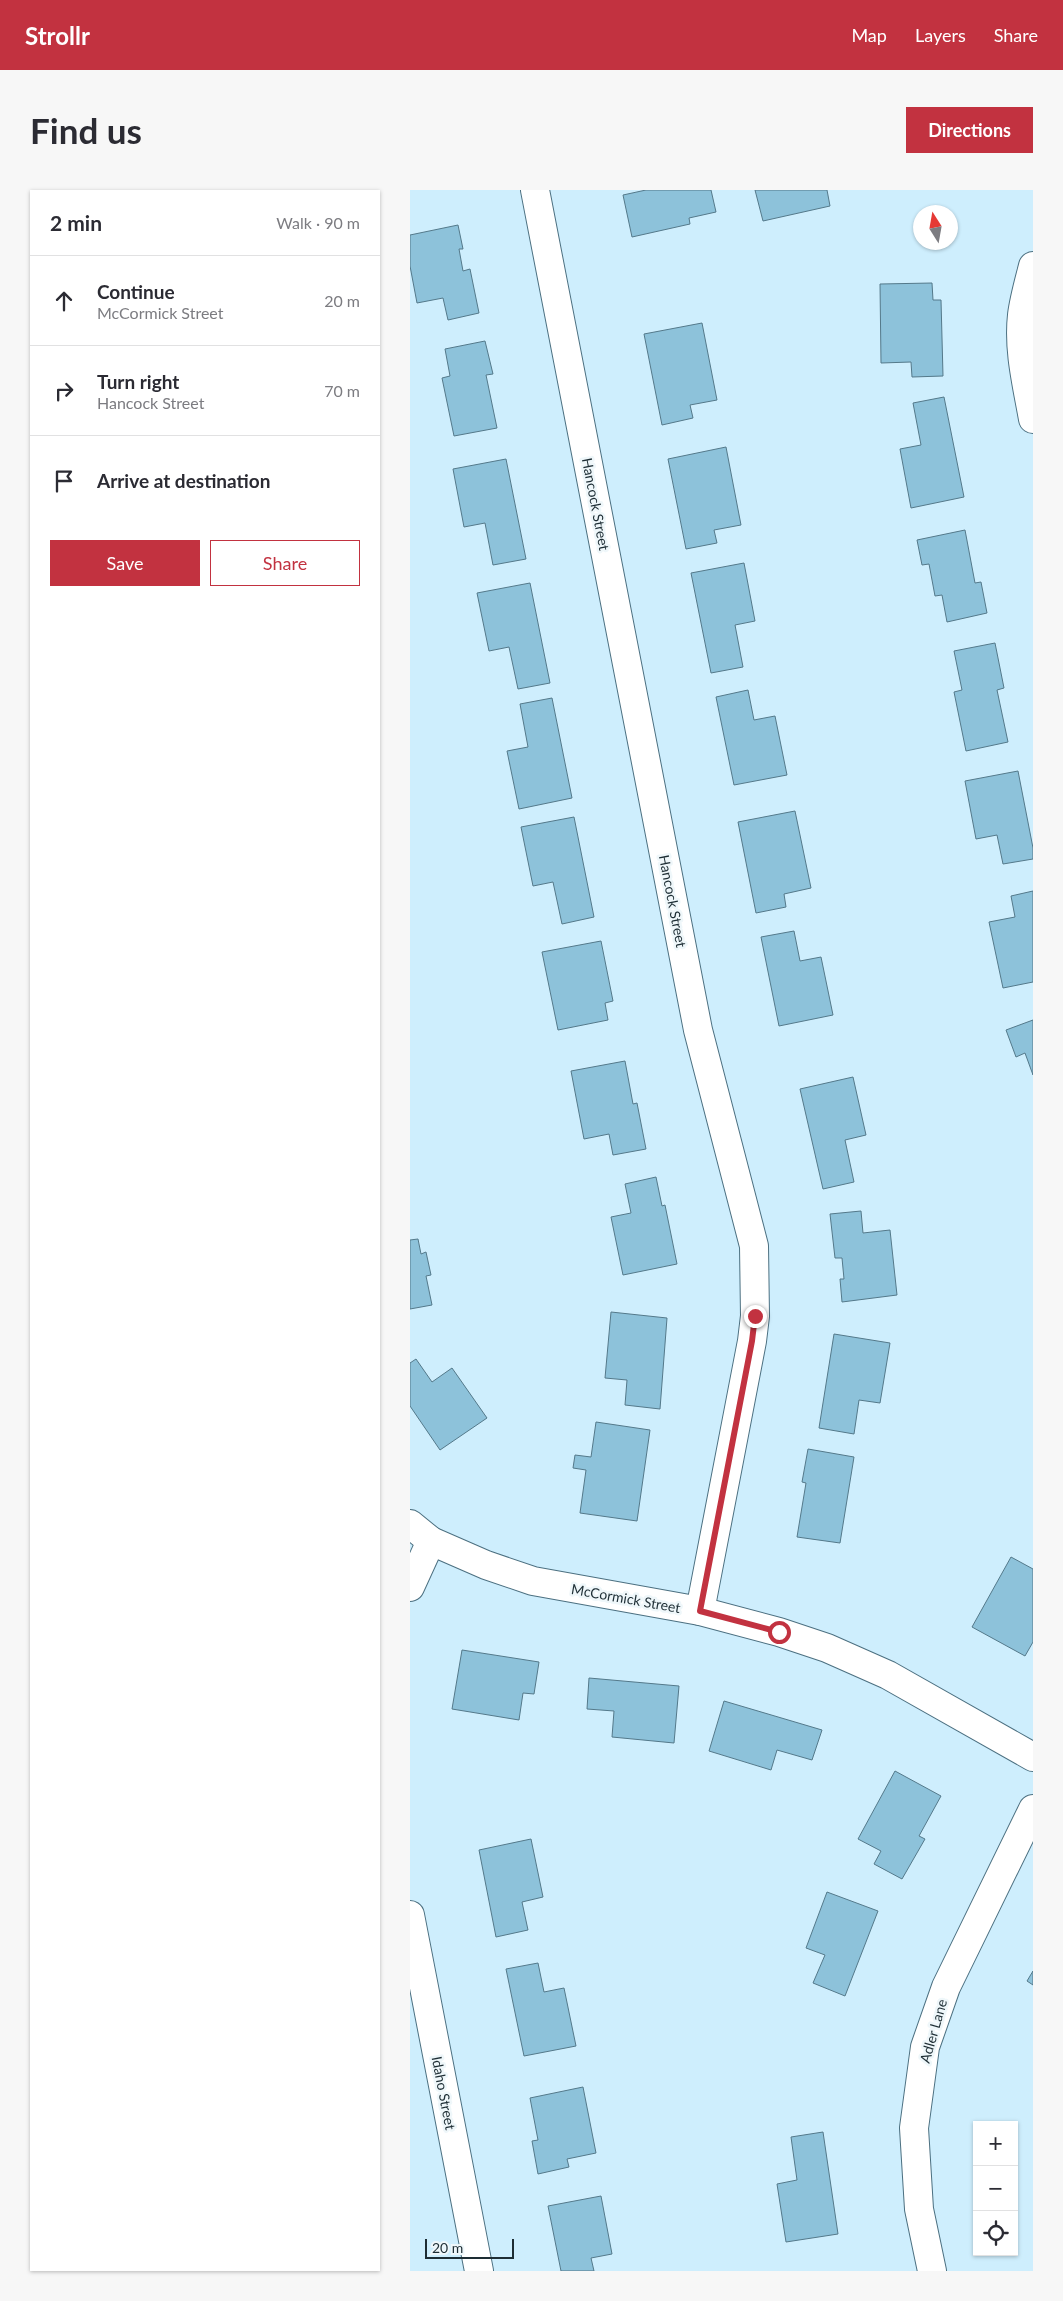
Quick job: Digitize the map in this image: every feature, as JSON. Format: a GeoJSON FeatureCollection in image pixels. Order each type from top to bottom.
{"type":"FeatureCollection","features":[{"type":"Feature","properties":{"kind":"street","name":"Hancock Street"},"geometry":{"type":"LineString","coordinates":[[536,190],[698,1030],[754,1246],[755,1316],[752,1341],[700,1611]]}},
{"type":"Feature","properties":{"kind":"street"},"geometry":{"type":"LineString","coordinates":[[1033,266],[1022,314],[1021,338],[1023,368],[1033,419]]}},
{"type":"Feature","properties":{"kind":"street","name":"McCormick Street"},"geometry":{"type":"LineString","coordinates":[[410,1524],[431,1542],[486,1565],[533,1581],[700,1611],[779,1632],[827,1648],[888,1676],[1033,1757]]}},
{"type":"Feature","properties":{"kind":"street"},"geometry":{"type":"LineString","coordinates":[[410,1587],[431,1542]]}},
{"type":"Feature","properties":{"kind":"street","name":"Adler Lane"},"geometry":{"type":"LineString","coordinates":[[932,2271],[919,2208],[914,2128],[925,2047],[946,1987],[1033,1809]]}},
{"type":"Feature","properties":{"kind":"street","name":"Idaho Street"},"geometry":{"type":"LineString","coordinates":[[410,1915],[479,2271]]}},
{"type":"Feature","properties":{"kind":"building"},"geometry":{"type":"Polygon","coordinates":[[[646,190],[711,190],[716,212],[689,218],[690,224],[632,237],[623,195],[646,190]]]}},
{"type":"Feature","properties":{"kind":"building"},"geometry":{"type":"Polygon","coordinates":[[[755,190],[827,190],[830,206],[763,221],[755,190]]]}},
{"type":"Feature","properties":{"kind":"building"},"geometry":{"type":"Polygon","coordinates":[[[458,225],[463,249],[459,249],[463,271],[470,269],[479,313],[448,320],[443,298],[417,303],[410,266],[410,235],[458,225]]]}},
{"type":"Feature","properties":{"kind":"building"},"geometry":{"type":"Polygon","coordinates":[[[932,283],[933,300],[941,300],[943,376],[912,377],[911,362],[881,363],[880,284],[932,283]]]}},
{"type":"Feature","properties":{"kind":"building"},"geometry":{"type":"Polygon","coordinates":[[[702,323],[717,400],[690,405],[693,418],[662,425],[644,334],[702,323]]]}},
{"type":"Feature","properties":{"kind":"building"},"geometry":{"type":"Polygon","coordinates":[[[485,341],[493,374],[486,375],[497,428],[454,436],[442,378],[450,376],[445,349],[485,341]]]}},
{"type":"Feature","properties":{"kind":"building"},"geometry":{"type":"Polygon","coordinates":[[[944,397],[964,497],[911,508],[900,449],[921,445],[913,403],[944,397]]]}},
{"type":"Feature","properties":{"kind":"building"},"geometry":{"type":"Polygon","coordinates":[[[726,447],[741,525],[714,530],[717,543],[686,549],[668,459],[726,447]]]}},
{"type":"Feature","properties":{"kind":"building"},"geometry":{"type":"Polygon","coordinates":[[[506,459],[526,559],[493,565],[485,523],[464,527],[453,469],[506,459]]]}},
{"type":"Feature","properties":{"kind":"building"},"geometry":{"type":"Polygon","coordinates":[[[965,530],[975,583],[981,582],[987,613],[947,622],[942,595],[935,596],[929,564],[922,565],[917,540],[965,530]]]}},
{"type":"Feature","properties":{"kind":"building"},"geometry":{"type":"Polygon","coordinates":[[[744,563],[755,621],[735,625],[743,667],[711,673],[691,573],[744,563]]]}},
{"type":"Feature","properties":{"kind":"building"},"geometry":{"type":"Polygon","coordinates":[[[530,583],[550,683],[518,689],[509,647],[489,651],[477,593],[530,583]]]}},
{"type":"Feature","properties":{"kind":"building"},"geometry":{"type":"Polygon","coordinates":[[[995,643],[1004,688],[997,690],[1008,742],[966,751],[954,692],[962,690],[954,651],[995,643]]]}},
{"type":"Feature","properties":{"kind":"building"},"geometry":{"type":"Polygon","coordinates":[[[748,690],[754,720],[775,716],[787,775],[734,785],[716,697],[748,690]]]}},
{"type":"Feature","properties":{"kind":"building"},"geometry":{"type":"Polygon","coordinates":[[[552,698],[572,798],[519,809],[507,751],[528,747],[520,704],[552,698]]]}},
{"type":"Feature","properties":{"kind":"building"},"geometry":{"type":"Polygon","coordinates":[[[1018,771],[1033,848],[1033,859],[1003,864],[997,835],[976,839],[965,781],[1018,771]]]}},
{"type":"Feature","properties":{"kind":"building"},"geometry":{"type":"Polygon","coordinates":[[[795,811],[811,888],[784,894],[786,907],[756,913],[738,822],[795,811]]]}},
{"type":"Feature","properties":{"kind":"building"},"geometry":{"type":"Polygon","coordinates":[[[574,817],[594,917],[562,924],[553,882],[533,886],[521,827],[574,817]]]}},
{"type":"Feature","properties":{"kind":"building"},"geometry":{"type":"Polygon","coordinates":[[[1033,891],[1033,982],[1003,988],[989,922],[1015,917],[1011,896],[1033,891]]]}},
{"type":"Feature","properties":{"kind":"building"},"geometry":{"type":"Polygon","coordinates":[[[794,931],[800,961],[821,957],[833,1015],[779,1026],[761,937],[794,931]]]}},
{"type":"Feature","properties":{"kind":"building"},"geometry":{"type":"Polygon","coordinates":[[[601,941],[613,1001],[605,1003],[608,1020],[558,1030],[542,952],[601,941]]]}},
{"type":"Feature","properties":{"kind":"building"},"geometry":{"type":"Polygon","coordinates":[[[1033,1020],[1033,1075],[1025,1053],[1016,1057],[1006,1030],[1033,1020]]]}},
{"type":"Feature","properties":{"kind":"building"},"geometry":{"type":"Polygon","coordinates":[[[625,1061],[633,1104],[637,1103],[646,1149],[613,1155],[609,1134],[584,1139],[571,1071],[625,1061]]]}},
{"type":"Feature","properties":{"kind":"building"},"geometry":{"type":"Polygon","coordinates":[[[853,1077],[866,1135],[845,1140],[854,1182],[823,1189],[800,1089],[853,1077]]]}},
{"type":"Feature","properties":{"kind":"building"},"geometry":{"type":"Polygon","coordinates":[[[656,1177],[662,1206],[665,1205],[677,1264],[623,1275],[611,1217],[631,1213],[625,1184],[656,1177]]]}},
{"type":"Feature","properties":{"kind":"building"},"geometry":{"type":"Polygon","coordinates":[[[861,1211],[863,1233],[890,1230],[897,1295],[842,1302],[840,1279],[844,1279],[842,1258],[835,1258],[830,1214],[861,1211]]]}},
{"type":"Feature","properties":{"kind":"building"},"geometry":{"type":"Polygon","coordinates":[[[418,1239],[421,1254],[426,1252],[431,1275],[426,1276],[432,1305],[410,1309],[410,1240],[418,1239]]]}},
{"type":"Feature","properties":{"kind":"building"},"geometry":{"type":"Polygon","coordinates":[[[611,1312],[667,1318],[660,1409],[625,1405],[627,1380],[605,1378],[611,1312]]]}},
{"type":"Feature","properties":{"kind":"building"},"geometry":{"type":"Polygon","coordinates":[[[834,1334],[890,1343],[880,1403],[859,1400],[854,1434],[819,1428],[834,1334]]]}},
{"type":"Feature","properties":{"kind":"building"},"geometry":{"type":"Polygon","coordinates":[[[416,1359],[432,1382],[452,1368],[487,1418],[440,1450],[410,1406],[410,1363],[416,1359]]]}},
{"type":"Feature","properties":{"kind":"building"},"geometry":{"type":"Polygon","coordinates":[[[596,1422],[650,1430],[637,1521],[580,1513],[586,1470],[573,1468],[575,1455],[591,1457],[596,1422]]]}},
{"type":"Feature","properties":{"kind":"building"},"geometry":{"type":"Polygon","coordinates":[[[808,1449],[854,1457],[840,1543],[797,1537],[806,1483],[802,1482],[808,1449]]]}},
{"type":"Feature","properties":{"kind":"building"},"geometry":{"type":"Polygon","coordinates":[[[1011,1557],[1033,1569],[1033,1642],[1025,1656],[972,1627],[1011,1557]]]}},
{"type":"Feature","properties":{"kind":"building"},"geometry":{"type":"Polygon","coordinates":[[[462,1650],[539,1662],[534,1694],[523,1693],[519,1720],[452,1709],[462,1650]]]}},
{"type":"Feature","properties":{"kind":"building"},"geometry":{"type":"Polygon","coordinates":[[[589,1678],[679,1686],[674,1743],[612,1737],[614,1711],[587,1709],[589,1678]]]}},
{"type":"Feature","properties":{"kind":"building"},"geometry":{"type":"Polygon","coordinates":[[[724,1701],[822,1730],[812,1760],[777,1750],[771,1770],[709,1751],[724,1701]]]}},
{"type":"Feature","properties":{"kind":"building"},"geometry":{"type":"Polygon","coordinates":[[[895,1771],[941,1796],[919,1836],[925,1839],[902,1879],[874,1864],[881,1851],[858,1839],[895,1771]]]}},
{"type":"Feature","properties":{"kind":"building"},"geometry":{"type":"Polygon","coordinates":[[[531,1839],[543,1897],[522,1902],[528,1930],[496,1937],[479,1850],[531,1839]]]}},
{"type":"Feature","properties":{"kind":"building"},"geometry":{"type":"Polygon","coordinates":[[[827,1892],[878,1911],[845,1996],[813,1983],[825,1955],[806,1948],[827,1892]]]}},
{"type":"Feature","properties":{"kind":"building"},"geometry":{"type":"Polygon","coordinates":[[[538,1963],[544,1992],[564,1988],[576,2046],[524,2056],[506,1969],[538,1963]]]}},
{"type":"Feature","properties":{"kind":"building"},"geometry":{"type":"Polygon","coordinates":[[[1033,1971],[1033,1985],[1027,1981],[1033,1971]]]}},
{"type":"Feature","properties":{"kind":"building"},"geometry":{"type":"Polygon","coordinates":[[[583,2087],[596,2153],[567,2159],[569,2167],[538,2174],[532,2141],[538,2140],[530,2098],[583,2087]]]}},
{"type":"Feature","properties":{"kind":"building"},"geometry":{"type":"Polygon","coordinates":[[[823,2132],[838,2234],[786,2242],[777,2184],[797,2180],[791,2137],[823,2132]]]}},
{"type":"Feature","properties":{"kind":"building"},"geometry":{"type":"Polygon","coordinates":[[[601,2196],[612,2254],[591,2258],[594,2271],[561,2271],[548,2206],[601,2196]]]}},
{"type":"Feature","properties":{"kind":"route"},"geometry":{"type":"LineString","coordinates":[[755,1316],[752,1341],[700,1611],[779,1632]]}}]}
